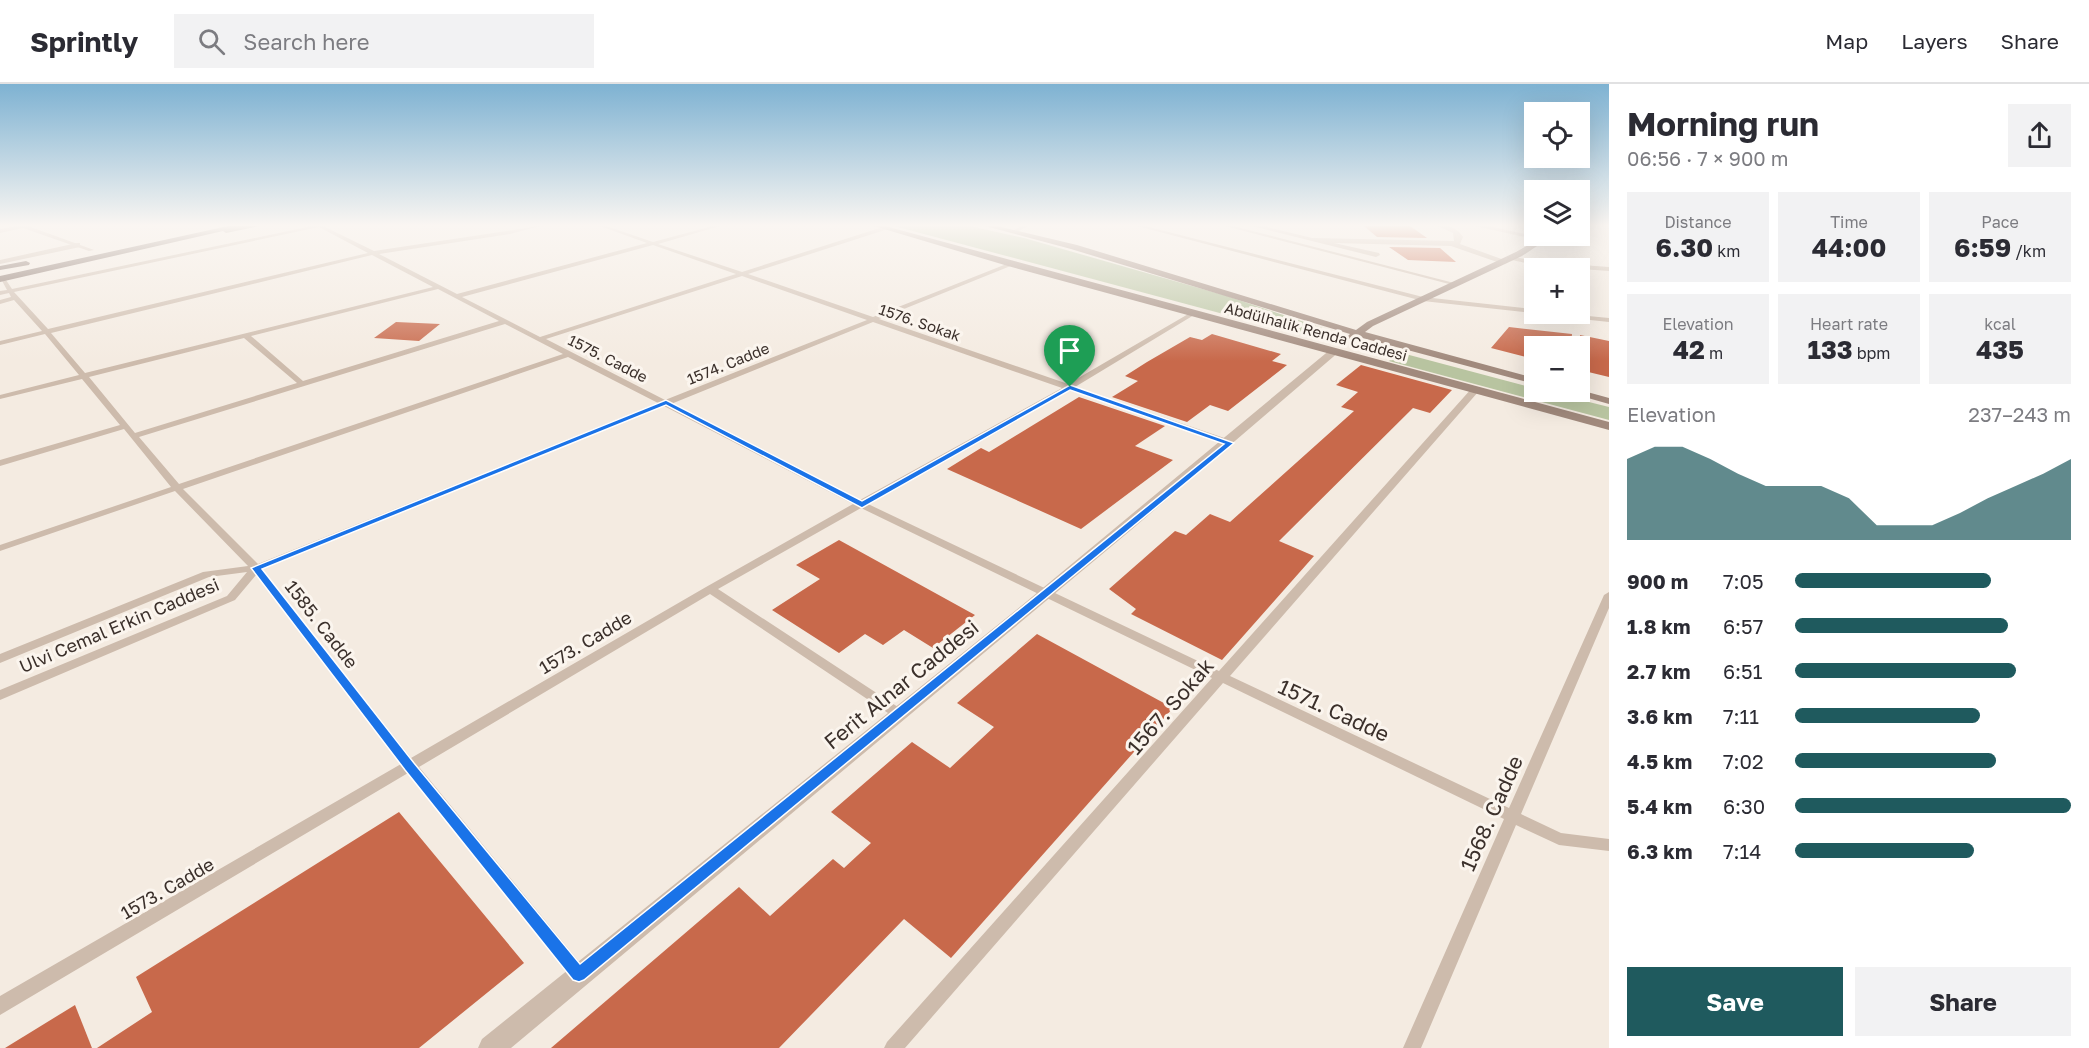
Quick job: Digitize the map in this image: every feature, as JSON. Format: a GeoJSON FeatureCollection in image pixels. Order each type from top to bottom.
{"type":"FeatureCollection","features":[{"type":"Feature","properties":{"kind":"main road","name":"Abdülhalik Renda Caddesi"},"geometry":{"type":"LineString","coordinates":[[1036,271],[1609,426]]}},
{"type":"Feature","properties":{"kind":"main road","name":"Abdülhalik Renda Caddesi"},"geometry":{"type":"LineString","coordinates":[[1154,271],[1356,333],[1524,378]]}},
{"type":"Feature","properties":{"kind":"main road"},"geometry":{"type":"LineString","coordinates":[[1335,351],[1370,324],[1482,271]]}},
{"type":"Feature","properties":{"kind":"main road"},"geometry":{"type":"LineString","coordinates":[[1590,396],[1609,401]]}},
{"type":"Feature","properties":{"kind":"street","name":"Ferit Alnar Caddesi"},"geometry":{"type":"LineString","coordinates":[[491,1048],[1046,595],[1230,443],[1335,351]]}},
{"type":"Feature","properties":{"kind":"lane"},"geometry":{"type":"LineString","coordinates":[[0,302],[13,294],[117,271]]}},
{"type":"Feature","properties":{"kind":"lane"},"geometry":{"type":"LineString","coordinates":[[0,343],[300,271]]}},
{"type":"Feature","properties":{"kind":"lane","name":"1575. Cadde"},"geometry":{"type":"LineString","coordinates":[[408,271],[862,505],[1046,595]]}},
{"type":"Feature","properties":{"kind":"lane"},"geometry":{"type":"LineString","coordinates":[[458,296],[551,271]]}},
{"type":"Feature","properties":{"kind":"lane","name":"1576. Sokak"},"geometry":{"type":"LineString","coordinates":[[734,271],[1230,443]]}},
{"type":"Feature","properties":{"kind":"lane"},"geometry":{"type":"LineString","coordinates":[[540,339],[752,271]]}},
{"type":"Feature","properties":{"kind":"lane","name":"1574. Cadde"},"geometry":{"type":"LineString","coordinates":[[256,568],[993,271]]}},
{"type":"Feature","properties":{"kind":"lane"},"geometry":{"type":"LineString","coordinates":[[1314,271],[1423,299],[1524,310]]}},
{"type":"Feature","properties":{"kind":"lane"},"geometry":{"type":"LineString","coordinates":[[1404,271],[1455,284]]}},
{"type":"Feature","properties":{"kind":"lane","name":"1585. Cadde"},"geometry":{"type":"LineString","coordinates":[[1,274],[13,294],[177,488],[256,568],[410,766],[579,975]]}},
{"type":"Feature","properties":{"kind":"lane"},"geometry":{"type":"LineString","coordinates":[[0,397],[439,287]]}},
{"type":"Feature","properties":{"kind":"lane"},"geometry":{"type":"LineString","coordinates":[[0,292],[13,294]]}},
{"type":"Feature","properties":{"kind":"lane","name":"1573. Cadde"},"geometry":{"type":"LineString","coordinates":[[0,1006],[711,589],[1070,387],[1192,314]]}},
{"type":"Feature","properties":{"kind":"lane"},"geometry":{"type":"LineString","coordinates":[[1590,318],[1609,320]]}},
{"type":"Feature","properties":{"kind":"lane"},"geometry":{"type":"LineString","coordinates":[[134,436],[506,321]]}},
{"type":"Feature","properties":{"kind":"lane"},"geometry":{"type":"LineString","coordinates":[[245,335],[302,384]]}},
{"type":"Feature","properties":{"kind":"lane"},"geometry":{"type":"LineString","coordinates":[[0,548],[569,354]]}},
{"type":"Feature","properties":{"kind":"lane","name":"1567. Sokak"},"geometry":{"type":"LineString","coordinates":[[893,1048],[1475,390]]}},
{"type":"Feature","properties":{"kind":"lane"},"geometry":{"type":"LineString","coordinates":[[0,464],[126,426]]}},
{"type":"Feature","properties":{"kind":"lane","name":"Ulvi Cemal Erkin Caddesi"},"geometry":{"type":"LineString","coordinates":[[0,659],[207,574],[256,568]]}},
{"type":"Feature","properties":{"kind":"lane","name":"Ulvi Cemal Erkin Caddesi"},"geometry":{"type":"LineString","coordinates":[[0,695],[231,598],[256,568]]}},
{"type":"Feature","properties":{"kind":"lane"},"geometry":{"type":"LineString","coordinates":[[711,589],[899,714]]}},
{"type":"Feature","properties":{"kind":"lane","name":"1571. Cadde"},"geometry":{"type":"LineString","coordinates":[[1046,595],[1559,839],[1609,845]]}},
{"type":"Feature","properties":{"kind":"lane","name":"1568. Cadde"},"geometry":{"type":"LineString","coordinates":[[1412,1048],[1609,595]]}},
{"type":"Feature","properties":{"kind":"green space"},"geometry":{"type":"Polygon","coordinates":[[[1063,271],[1139,271],[1227,296],[1334,332],[1337,336],[1321,340],[1063,271]]]}},
{"type":"Feature","properties":{"kind":"green space"},"geometry":{"type":"Polygon","coordinates":[[[1398,352],[1524,385],[1524,397],[1389,361],[1398,352]]]}},
{"type":"Feature","properties":{"kind":"green space"},"geometry":{"type":"Polygon","coordinates":[[[1542,402],[1589,402],[1609,407],[1609,420],[1542,402]]]}},
{"type":"Feature","properties":{"kind":"building"},"geometry":{"type":"Polygon","coordinates":[[[396,322],[440,324],[419,341],[374,338],[396,322]]]}},
{"type":"Feature","properties":{"kind":"building"},"geometry":{"type":"Polygon","coordinates":[[[1509,327],[1572,334],[1572,336],[1524,336],[1524,356],[1491,348],[1509,327]]]}},
{"type":"Feature","properties":{"kind":"building"},"geometry":{"type":"Polygon","coordinates":[[[1212,334],[1281,354],[1272,361],[1287,365],[1228,411],[1210,405],[1187,422],[1112,397],[1138,381],[1125,376],[1147,362],[1190,337],[1202,340],[1212,334]]]}},
{"type":"Feature","properties":{"kind":"building"},"geometry":{"type":"Polygon","coordinates":[[[1590,337],[1609,341],[1609,377],[1590,372],[1590,337]]]}},
{"type":"Feature","properties":{"kind":"building"},"geometry":{"type":"Polygon","coordinates":[[[1361,365],[1452,390],[1430,413],[1413,408],[1279,541],[1314,556],[1222,660],[1131,614],[1136,609],[1109,589],[1175,531],[1186,535],[1210,514],[1230,522],[1354,411],[1341,407],[1358,392],[1336,385],[1361,365]]]}},
{"type":"Feature","properties":{"kind":"building"},"geometry":{"type":"Polygon","coordinates":[[[1079,397],[1165,426],[1135,446],[1173,460],[1081,529],[947,469],[981,448],[989,452],[1079,397]]]}},
{"type":"Feature","properties":{"kind":"building"},"geometry":{"type":"Polygon","coordinates":[[[839,540],[975,615],[933,648],[904,630],[883,645],[865,634],[839,653],[772,610],[820,579],[796,565],[839,540]]]}},
{"type":"Feature","properties":{"kind":"building"},"geometry":{"type":"Polygon","coordinates":[[[1037,634],[1173,708],[951,958],[904,919],[779,1048],[551,1048],[739,887],[770,916],[833,859],[844,868],[871,843],[831,812],[912,742],[950,768],[994,727],[957,703],[1037,634]]]}},
{"type":"Feature","properties":{"kind":"building"},"geometry":{"type":"Polygon","coordinates":[[[399,812],[524,963],[419,1048],[97,1048],[152,1012],[136,977],[399,812]]]}},
{"type":"Feature","properties":{"kind":"building"},"geometry":{"type":"Polygon","coordinates":[[[75,1005],[92,1048],[5,1048],[75,1005]]]}},
{"type":"Feature","properties":{"kind":"route"},"geometry":{"type":"LineString","coordinates":[[1070,387],[1230,443],[579,975],[410,766],[256,568],[666,403],[862,505],[1070,387]]}}]}
